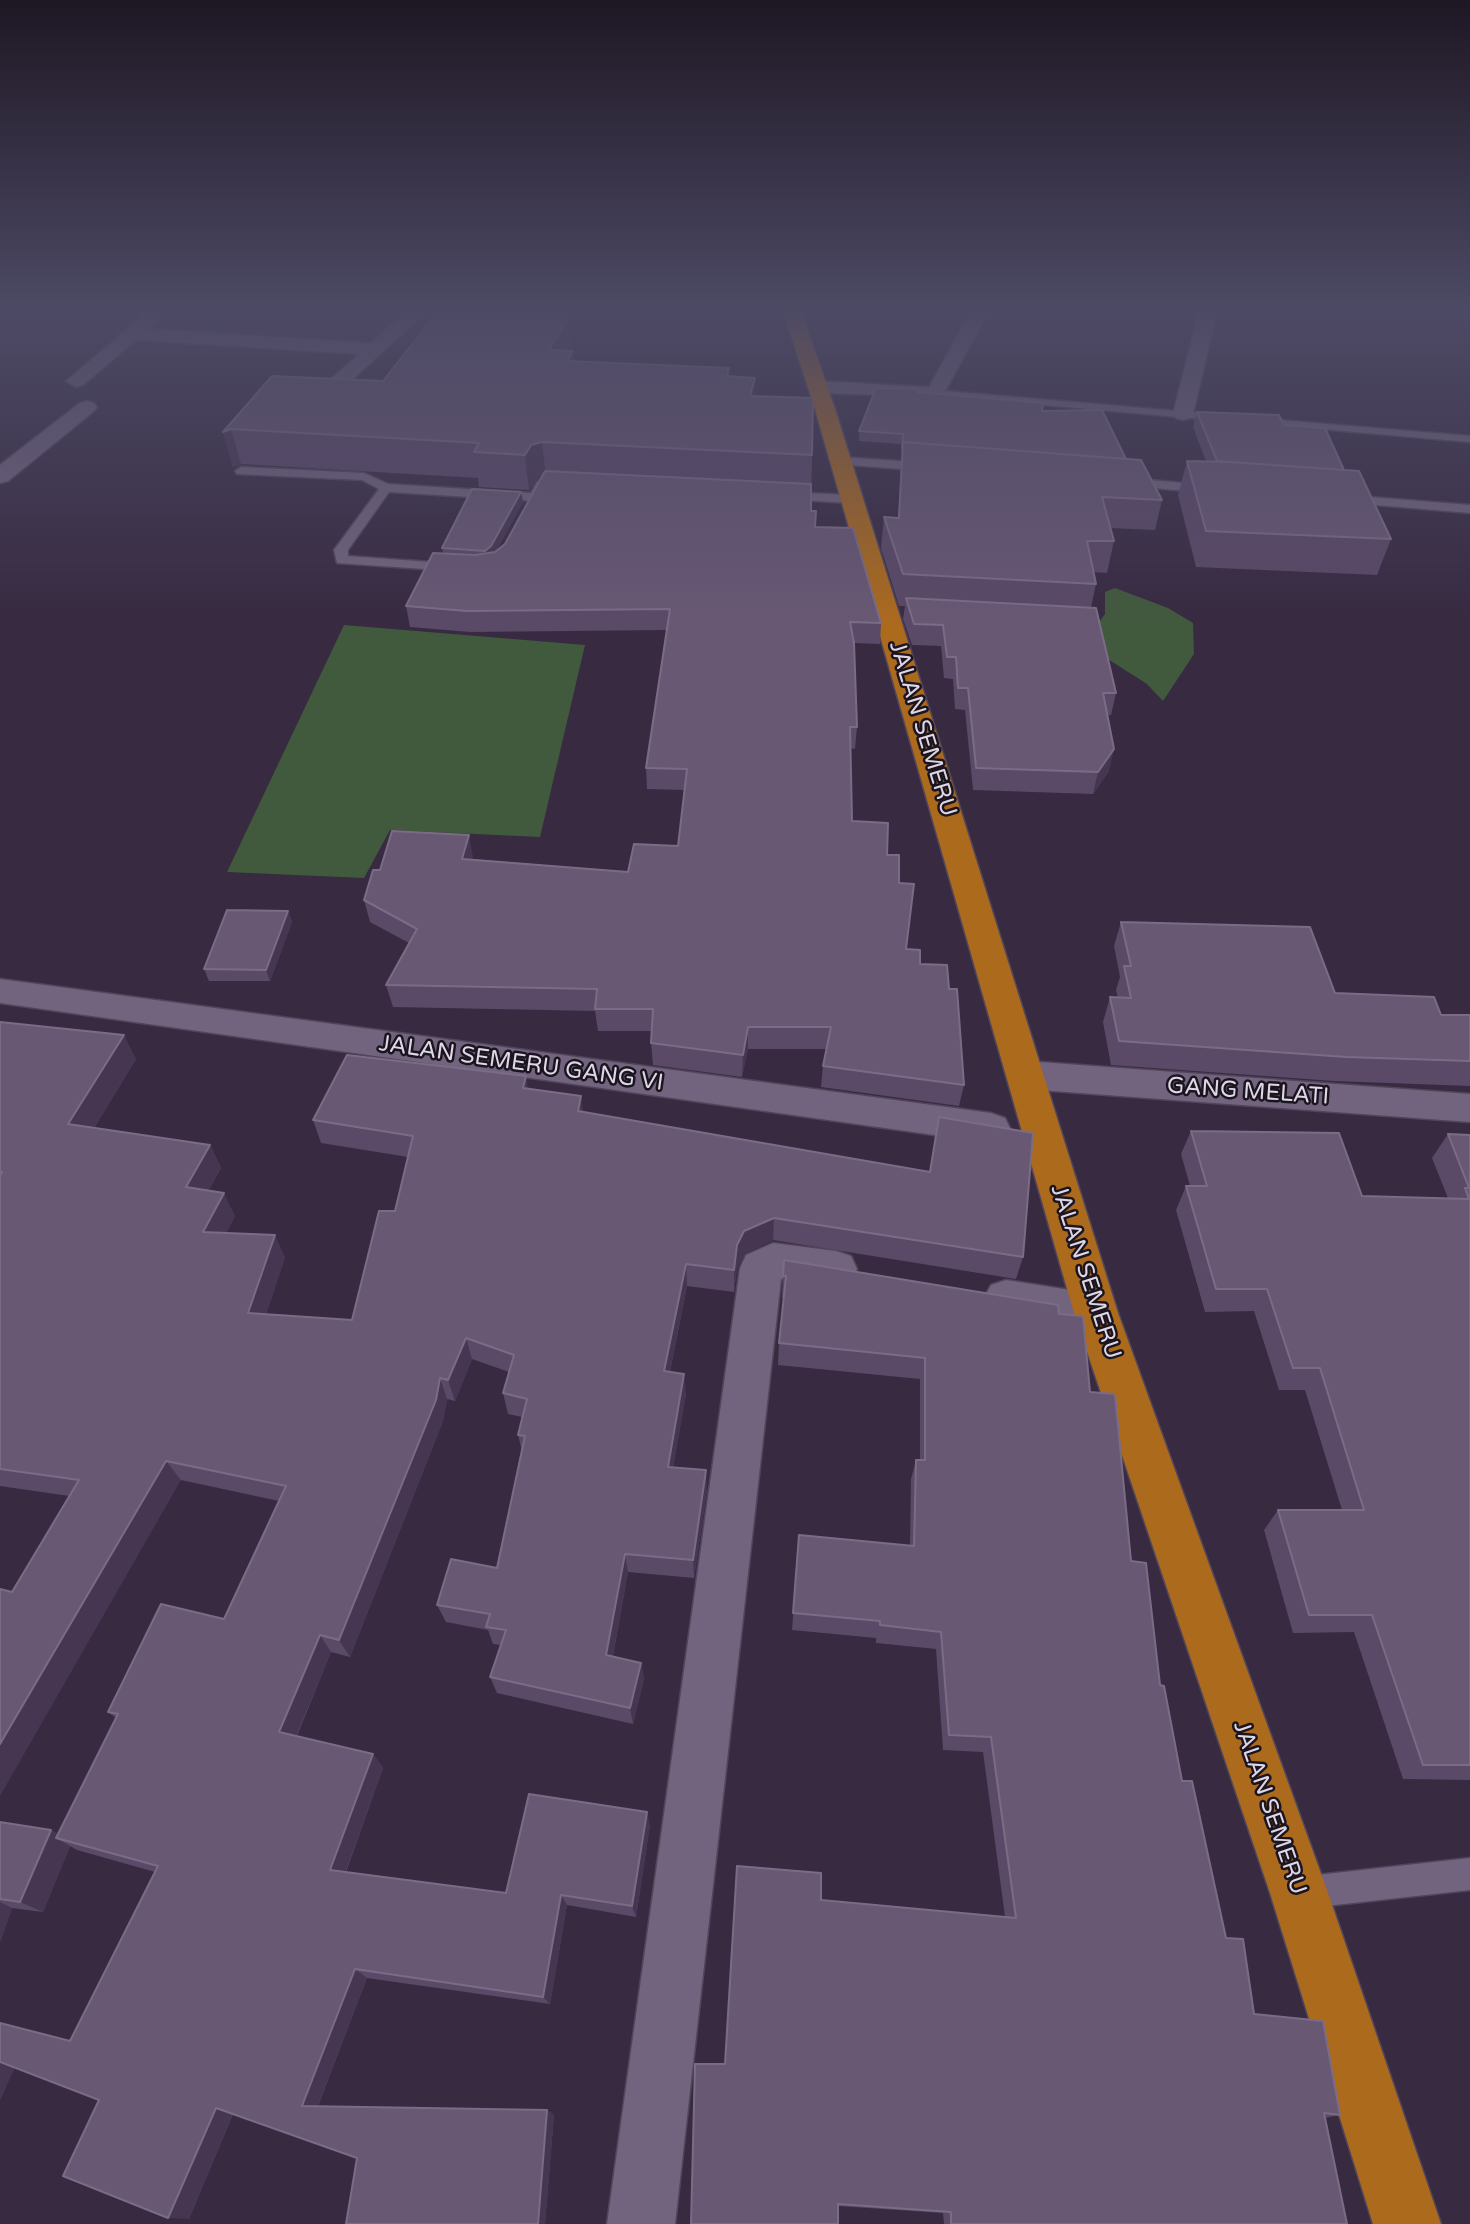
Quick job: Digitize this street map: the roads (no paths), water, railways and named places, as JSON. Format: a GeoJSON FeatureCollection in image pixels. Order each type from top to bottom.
{"type":"FeatureCollection","features":[{"type":"Feature","properties":{"kind":"highway","name":"JALAN SEMERU"},"geometry":{"type":"LineString","coordinates":[[824,415],[893,613],[1042,1135],[1096,1313],[1299,1893],[1407,2224]]}},
{"type":"Feature","properties":{"kind":"street"},"geometry":{"type":"LineString","coordinates":[[0,476],[77,415]]}},
{"type":"Feature","properties":{"kind":"street","name":"JALAN SEMERU GANG VI"},"geometry":{"type":"LineString","coordinates":[[0,991],[1042,1135]]}},
{"type":"Feature","properties":{"kind":"street","name":"GANG MELATI"},"geometry":{"type":"LineString","coordinates":[[1026,1075],[1470,1108]]}},
{"type":"Feature","properties":{"kind":"street"},"geometry":{"type":"LineString","coordinates":[[641,2224],[761,1268],[773,1261],[784,1261],[879,1277]]}},
{"type":"Feature","properties":{"kind":"street"},"geometry":{"type":"LineString","coordinates":[[960,1290],[1096,1313]]}},
{"type":"Feature","properties":{"kind":"lane"},"geometry":{"type":"LineString","coordinates":[[1192,415],[1470,439]]}},
{"type":"Feature","properties":{"kind":"lane"},"geometry":{"type":"LineString","coordinates":[[840,461],[936,468]]}},
{"type":"Feature","properties":{"kind":"lane"},"geometry":{"type":"LineString","coordinates":[[241,471],[364,477],[386,488],[532,502],[543,484],[560,485]]}},
{"type":"Feature","properties":{"kind":"lane"},"geometry":{"type":"LineString","coordinates":[[1114,481],[1224,490]]}},
{"type":"Feature","properties":{"kind":"lane"},"geometry":{"type":"LineString","coordinates":[[386,488],[341,550],[342,559],[466,568]]}},
{"type":"Feature","properties":{"kind":"lane"},"geometry":{"type":"LineString","coordinates":[[769,495],[852,499]]}},
{"type":"Feature","properties":{"kind":"lane"},"geometry":{"type":"LineString","coordinates":[[1333,498],[1470,509]]}},
{"type":"Feature","properties":{"kind":"lane"},"geometry":{"type":"LineString","coordinates":[[1299,1893],[1470,1874]]}}]}
